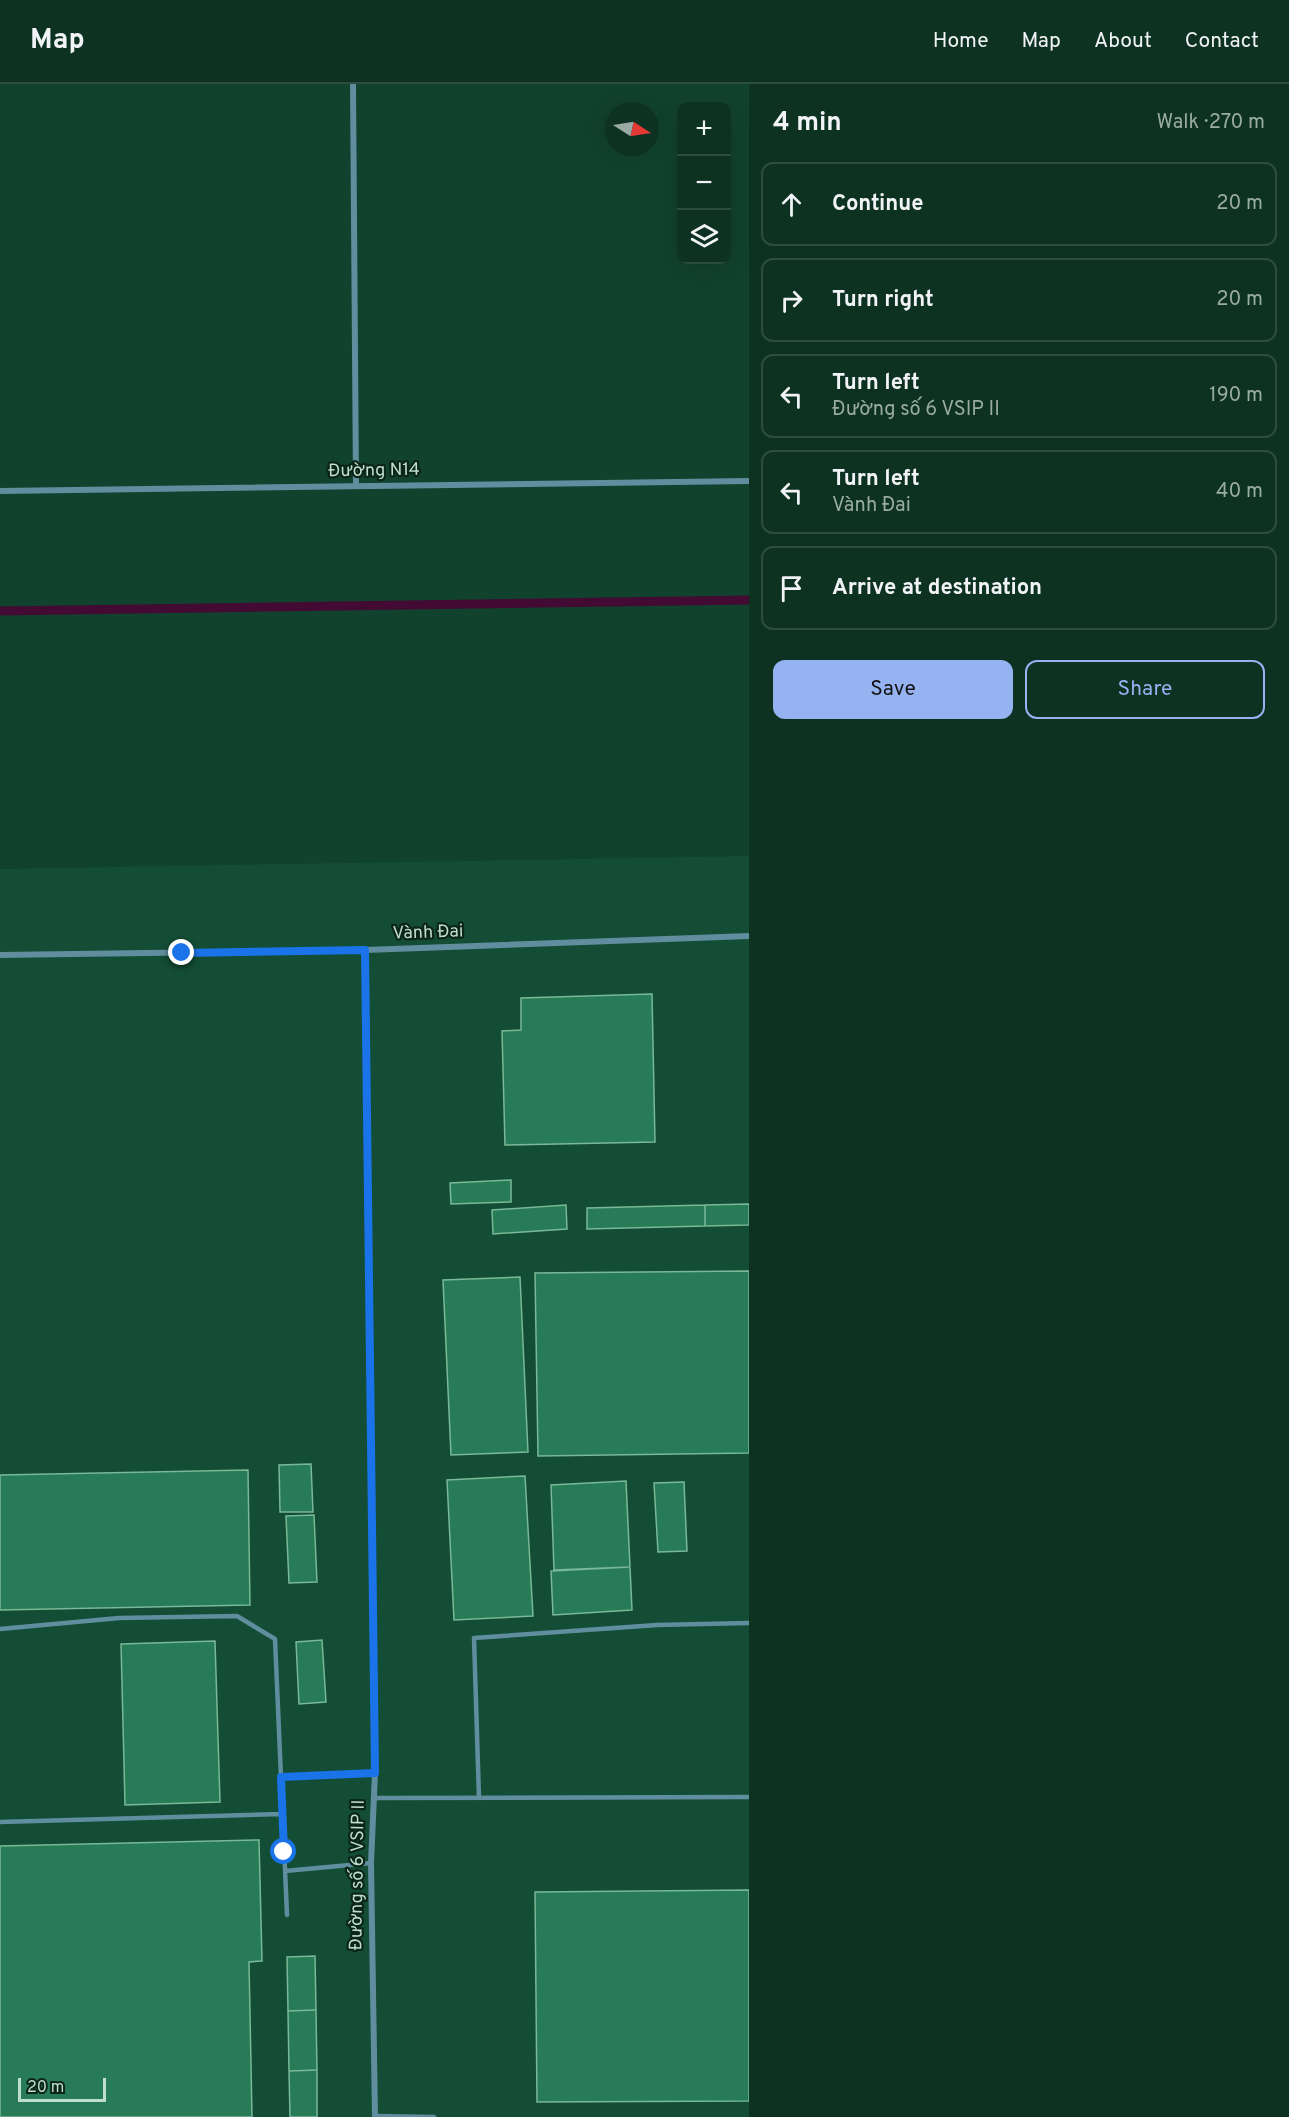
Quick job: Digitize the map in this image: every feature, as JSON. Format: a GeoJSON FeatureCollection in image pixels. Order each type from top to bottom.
{"type":"FeatureCollection","features":[{"type":"Feature","properties":{"kind":"street"},"geometry":{"type":"LineString","coordinates":[[353,84],[356,486]]}},
{"type":"Feature","properties":{"kind":"street","name":"Đường N14"},"geometry":{"type":"LineString","coordinates":[[0,491],[749,481]]}},
{"type":"Feature","properties":{"kind":"street","name":"Vành Đai"},"geometry":{"type":"LineString","coordinates":[[0,955],[365,950],[749,936]]}},
{"type":"Feature","properties":{"kind":"street","name":"Đường số 6 VSIP II"},"geometry":{"type":"LineString","coordinates":[[365,950],[375,1773],[370,1863],[375,2116]]}},
{"type":"Feature","properties":{"kind":"lane"},"geometry":{"type":"LineString","coordinates":[[0,1629],[118,1618],[237,1616],[275,1639],[287,1915]]}},
{"type":"Feature","properties":{"kind":"lane"},"geometry":{"type":"LineString","coordinates":[[479,1798],[474,1638],[657,1625],[749,1623]]}},
{"type":"Feature","properties":{"kind":"lane"},"geometry":{"type":"LineString","coordinates":[[281,1777],[375,1773]]}},
{"type":"Feature","properties":{"kind":"lane"},"geometry":{"type":"LineString","coordinates":[[374,1798],[749,1797]]}},
{"type":"Feature","properties":{"kind":"lane"},"geometry":{"type":"LineString","coordinates":[[0,1822],[282,1814]]}},
{"type":"Feature","properties":{"kind":"lane"},"geometry":{"type":"LineString","coordinates":[[285,1871],[370,1863]]}},
{"type":"Feature","properties":{"kind":"lane"},"geometry":{"type":"LineString","coordinates":[[375,2116],[434,2117]]}},
{"type":"Feature","properties":{"kind":"shaded area"},"geometry":{"type":"Polygon","coordinates":[[[749,856],[749,2117],[0,2117],[0,869],[749,856]]]}},
{"type":"Feature","properties":{"kind":"building"},"geometry":{"type":"Polygon","coordinates":[[[652,994],[655,1142],[505,1145],[502,1031],[521,1030],[521,998],[652,994]]]}},
{"type":"Feature","properties":{"kind":"building"},"geometry":{"type":"Polygon","coordinates":[[[511,1180],[511,1202],[451,1204],[450,1183],[511,1180]]]}},
{"type":"Feature","properties":{"kind":"building"},"geometry":{"type":"Polygon","coordinates":[[[749,1204],[749,1225],[705,1226],[705,1205],[749,1204]]]}},
{"type":"Feature","properties":{"kind":"building"},"geometry":{"type":"Polygon","coordinates":[[[566,1205],[567,1229],[493,1234],[492,1210],[566,1205]]]}},
{"type":"Feature","properties":{"kind":"building"},"geometry":{"type":"Polygon","coordinates":[[[705,1205],[705,1226],[587,1229],[587,1208],[705,1205]]]}},
{"type":"Feature","properties":{"kind":"building"},"geometry":{"type":"Polygon","coordinates":[[[749,1271],[749,1453],[538,1456],[535,1273],[749,1271]]]}},
{"type":"Feature","properties":{"kind":"building"},"geometry":{"type":"Polygon","coordinates":[[[520,1277],[528,1452],[451,1455],[443,1280],[520,1277]]]}},
{"type":"Feature","properties":{"kind":"building"},"geometry":{"type":"Polygon","coordinates":[[[311,1464],[313,1512],[280,1512],[279,1465],[311,1464]]]}},
{"type":"Feature","properties":{"kind":"building"},"geometry":{"type":"Polygon","coordinates":[[[248,1470],[250,1605],[0,1610],[0,1475],[248,1470]]]}},
{"type":"Feature","properties":{"kind":"building"},"geometry":{"type":"Polygon","coordinates":[[[525,1476],[533,1616],[454,1620],[447,1480],[525,1476]]]}},
{"type":"Feature","properties":{"kind":"building"},"geometry":{"type":"Polygon","coordinates":[[[626,1481],[630,1567],[554,1570],[551,1485],[626,1481]]]}},
{"type":"Feature","properties":{"kind":"building"},"geometry":{"type":"Polygon","coordinates":[[[684,1482],[687,1551],[658,1552],[654,1483],[684,1482]]]}},
{"type":"Feature","properties":{"kind":"building"},"geometry":{"type":"Polygon","coordinates":[[[314,1515],[317,1582],[289,1583],[286,1516],[314,1515]]]}},
{"type":"Feature","properties":{"kind":"building"},"geometry":{"type":"Polygon","coordinates":[[[630,1567],[632,1610],[553,1615],[551,1571],[630,1567]]]}},
{"type":"Feature","properties":{"kind":"building"},"geometry":{"type":"Polygon","coordinates":[[[322,1640],[326,1702],[299,1704],[296,1642],[322,1640]]]}},
{"type":"Feature","properties":{"kind":"building"},"geometry":{"type":"Polygon","coordinates":[[[215,1641],[220,1802],[125,1805],[121,1644],[215,1641]]]}},
{"type":"Feature","properties":{"kind":"building"},"geometry":{"type":"Polygon","coordinates":[[[259,1840],[262,1961],[249,1962],[252,2117],[0,2117],[0,1846],[259,1840]]]}},
{"type":"Feature","properties":{"kind":"building"},"geometry":{"type":"Polygon","coordinates":[[[749,1890],[749,2101],[537,2102],[535,1892],[749,1890]]]}},
{"type":"Feature","properties":{"kind":"building"},"geometry":{"type":"Polygon","coordinates":[[[315,1956],[316,2010],[288,2011],[287,1957],[315,1956]]]}},
{"type":"Feature","properties":{"kind":"building"},"geometry":{"type":"Polygon","coordinates":[[[316,2010],[317,2070],[289,2071],[288,2011],[316,2010]]]}},
{"type":"Feature","properties":{"kind":"building"},"geometry":{"type":"Polygon","coordinates":[[[317,2070],[317,2117],[290,2117],[289,2071],[317,2070]]]}},
{"type":"Feature","properties":{"kind":"waterway"},"geometry":{"type":"LineString","coordinates":[[0,611],[749,600]]}},
{"type":"Feature","properties":{"kind":"route"},"geometry":{"type":"LineString","coordinates":[[182,953],[365,950],[375,1773],[281,1777],[284,1852]]}}]}
